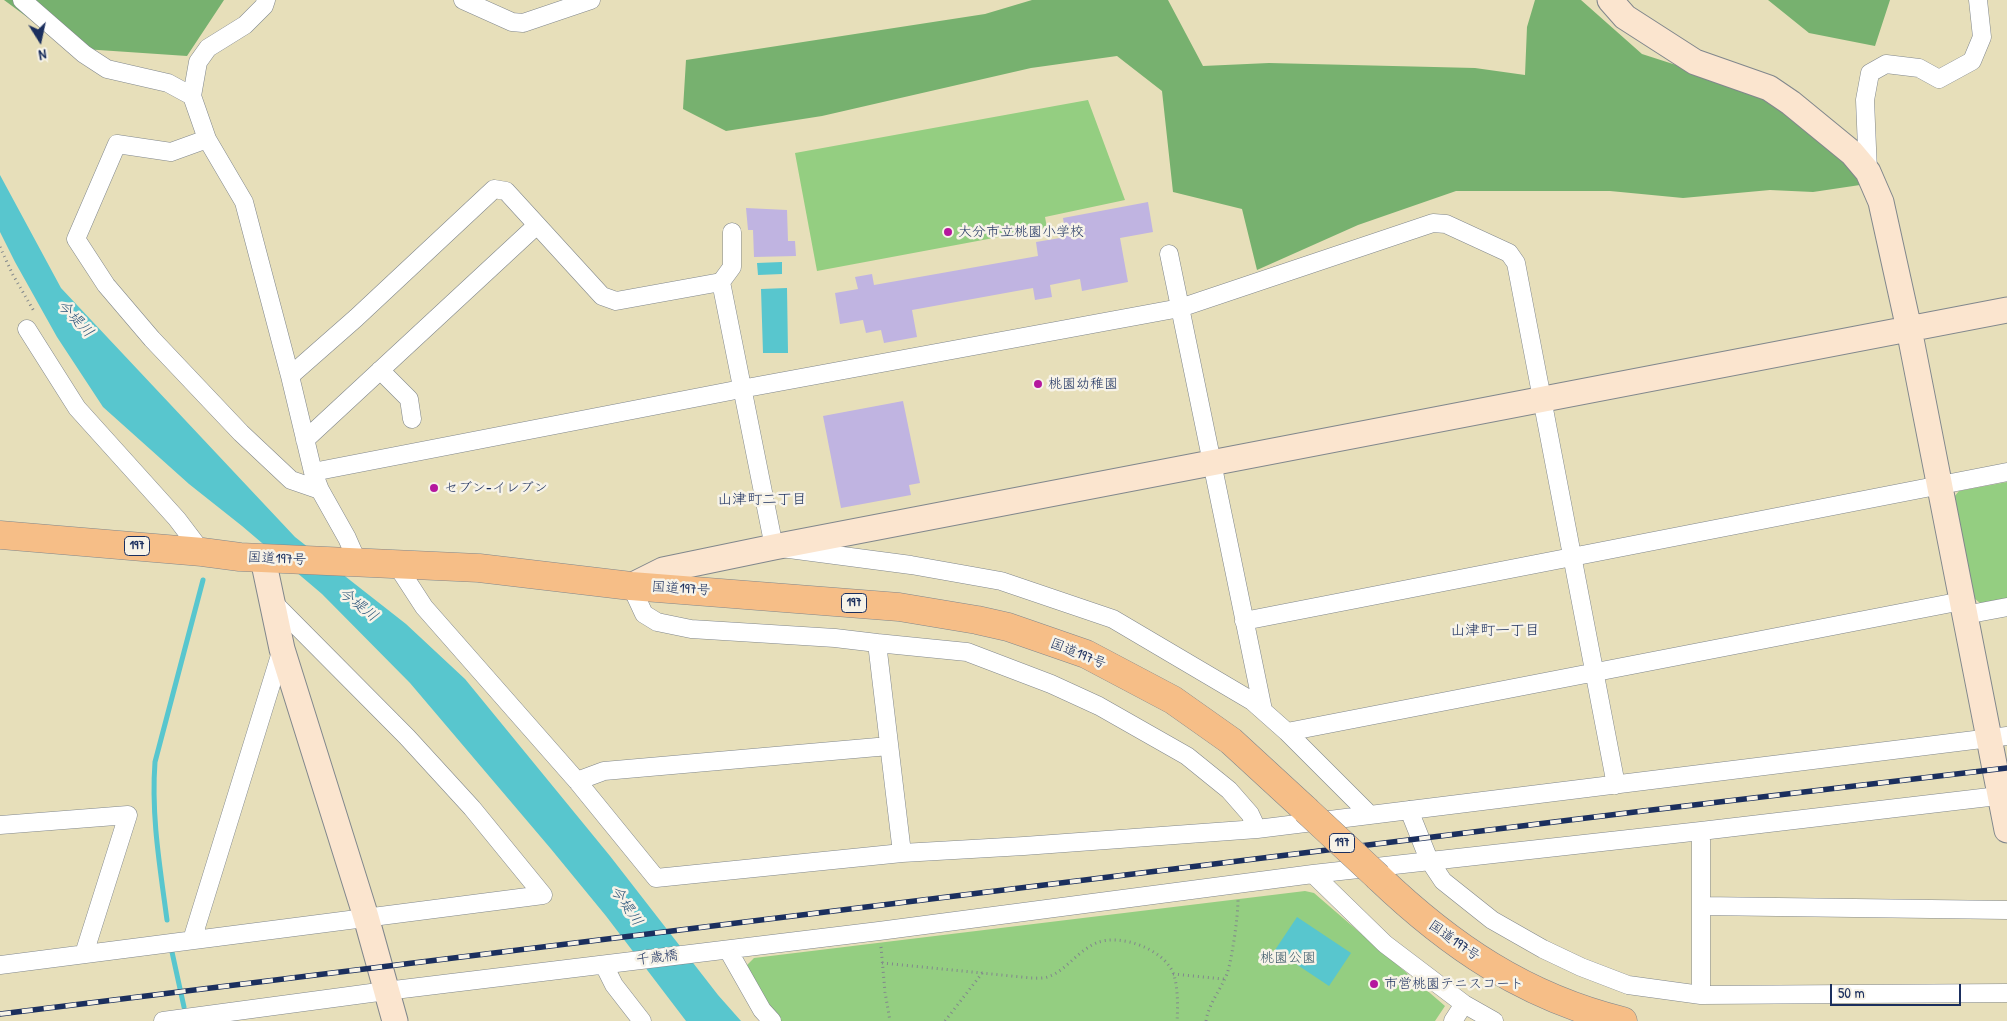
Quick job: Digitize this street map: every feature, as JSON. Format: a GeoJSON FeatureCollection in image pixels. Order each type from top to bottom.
{"type":"FeatureCollection","features":[{"type":"Feature","properties":{"kind":"highway","name":"国道197号"},"geometry":{"type":"LineString","coordinates":[[0,535],[268,559],[479,568],[632,586],[899,607],[941,613],[1008,628],[1086,654],[1173,700],[1231,741],[1437,931],[1496,970],[1548,997],[1623,1021]]}},
{"type":"Feature","properties":{"kind":"street"},"geometry":{"type":"LineString","coordinates":[[22,0],[84,54],[107,69],[168,83],[192,96]]}},
{"type":"Feature","properties":{"kind":"street"},"geometry":{"type":"LineString","coordinates":[[266,0],[264,6],[245,24],[208,48],[198,62],[192,96],[207,139],[244,202],[313,472],[320,490],[347,538],[352,563]]}},
{"type":"Feature","properties":{"kind":"street"},"geometry":{"type":"LineString","coordinates":[[463,0],[512,22],[523,23],[580,2]]}},
{"type":"Feature","properties":{"kind":"street"},"geometry":{"type":"LineString","coordinates":[[1610,0],[1625,17],[1695,62],[1769,88],[1791,103],[1852,153],[1868,172],[1881,202],[1909,329],[1963,608],[1998,737],[2007,830]]}},
{"type":"Feature","properties":{"kind":"street"},"geometry":{"type":"LineString","coordinates":[[1868,172],[1865,100],[1870,73],[1886,64],[1919,68],[1940,79],[1972,61],[1982,37],[1978,0]]}},
{"type":"Feature","properties":{"kind":"street"},"geometry":{"type":"LineString","coordinates":[[207,139],[171,152],[117,144],[76,240],[106,285],[152,339],[241,433],[291,480],[320,490]]}},
{"type":"Feature","properties":{"kind":"street"},"geometry":{"type":"LineString","coordinates":[[290,376],[356,318],[494,189],[506,191],[602,296],[616,300],[721,282],[732,268],[732,232]]}},
{"type":"Feature","properties":{"kind":"street"},"geometry":{"type":"LineString","coordinates":[[313,472],[741,389],[1180,308],[1433,223],[1446,224],[1509,253],[1516,263],[1616,784]]}},
{"type":"Feature","properties":{"kind":"street"},"geometry":{"type":"LineString","coordinates":[[305,440],[537,225]]}},
{"type":"Feature","properties":{"kind":"street"},"geometry":{"type":"LineString","coordinates":[[1169,254],[1263,710]]}},
{"type":"Feature","properties":{"kind":"street"},"geometry":{"type":"LineString","coordinates":[[721,282],[774,547]]}},
{"type":"Feature","properties":{"kind":"street"},"geometry":{"type":"LineString","coordinates":[[1257,829],[1250,814],[1229,790],[1187,756],[1099,706],[1052,684],[967,652],[835,638],[691,629],[656,622],[644,614],[632,586],[663,570],[774,547],[2007,310]]}},
{"type":"Feature","properties":{"kind":"street"},"geometry":{"type":"LineString","coordinates":[[32,323],[78,408],[177,519],[202,552]]}},
{"type":"Feature","properties":{"kind":"street"},"geometry":{"type":"LineString","coordinates":[[380,370],[409,399],[412,419]]}},
{"type":"Feature","properties":{"kind":"street"},"geometry":{"type":"LineString","coordinates":[[1244,621],[2007,472]]}},
{"type":"Feature","properties":{"kind":"street"},"geometry":{"type":"LineString","coordinates":[[774,547],[911,565],[1001,581],[1113,619],[1252,701],[1287,732],[1370,815]]}},
{"type":"Feature","properties":{"kind":"street"},"geometry":{"type":"LineString","coordinates":[[268,559],[270,599],[282,649],[366,917],[395,1021]]}},
{"type":"Feature","properties":{"kind":"street"},"geometry":{"type":"LineString","coordinates":[[396,564],[424,607],[577,781],[656,878],[902,853],[1257,829],[1998,737]]}},
{"type":"Feature","properties":{"kind":"street"},"geometry":{"type":"LineString","coordinates":[[0,964],[543,895],[472,808],[407,737],[270,599]]}},
{"type":"Feature","properties":{"kind":"street"},"geometry":{"type":"LineString","coordinates":[[1287,732],[1594,672],[1963,608],[2007,607]]}},
{"type":"Feature","properties":{"kind":"street"},"geometry":{"type":"LineString","coordinates":[[877,643],[902,853]]}},
{"type":"Feature","properties":{"kind":"street"},"geometry":{"type":"LineString","coordinates":[[192,940],[282,649]]}},
{"type":"Feature","properties":{"kind":"street"},"geometry":{"type":"LineString","coordinates":[[577,781],[604,771],[889,746]]}},
{"type":"Feature","properties":{"kind":"street","name":"千歳橋"},"geometry":{"type":"LineString","coordinates":[[163,1021],[386,991],[1240,885],[1313,874],[2004,795]]}},
{"type":"Feature","properties":{"kind":"street"},"geometry":{"type":"LineString","coordinates":[[1408,810],[1429,860],[1443,881],[1492,920],[1543,949],[1581,967],[1628,985],[1701,995],[2007,993]]}},
{"type":"Feature","properties":{"kind":"street"},"geometry":{"type":"LineString","coordinates":[[0,825],[128,815],[84,954]]}},
{"type":"Feature","properties":{"kind":"street"},"geometry":{"type":"LineString","coordinates":[[1701,831],[1701,995]]}},
{"type":"Feature","properties":{"kind":"street"},"geometry":{"type":"LineString","coordinates":[[1313,874],[1385,944],[1464,1004],[1494,1021]]}},
{"type":"Feature","properties":{"kind":"street"},"geometry":{"type":"LineString","coordinates":[[1701,906],[2007,910]]}},
{"type":"Feature","properties":{"kind":"street"},"geometry":{"type":"LineString","coordinates":[[728,950],[762,1010],[772,1021]]}},
{"type":"Feature","properties":{"kind":"street"},"geometry":{"type":"LineString","coordinates":[[604,965],[614,985],[640,1020]]}},
{"type":"Feature","properties":{"kind":"street"},"geometry":{"type":"LineString","coordinates":[[1453,1021],[1464,1004]]}},
{"type":"Feature","properties":{"kind":"path"},"geometry":{"type":"LineString","coordinates":[[0,247],[32,323]]}},
{"type":"Feature","properties":{"kind":"path"},"geometry":{"type":"LineString","coordinates":[[1206,1021],[1212,1000],[1228,973],[1240,885]]}},
{"type":"Feature","properties":{"kind":"path"},"geometry":{"type":"LineString","coordinates":[[878,931],[890,1021]]}},
{"type":"Feature","properties":{"kind":"path"},"geometry":{"type":"LineString","coordinates":[[882,963],[1031,978],[1050,976],[1087,948],[1107,939],[1125,941],[1144,946],[1156,955],[1173,974],[1178,1008],[1177,1021]]}},
{"type":"Feature","properties":{"kind":"path"},"geometry":{"type":"LineString","coordinates":[[945,1021],[983,972]]}},
{"type":"Feature","properties":{"kind":"path"},"geometry":{"type":"LineString","coordinates":[[1173,974],[1224,979]]}},
{"type":"Feature","properties":{"kind":"green space"},"geometry":{"type":"Polygon","coordinates":[[[4,0],[224,0],[187,56],[69,48],[4,0]]]}},
{"type":"Feature","properties":{"kind":"green space"},"geometry":{"type":"Polygon","coordinates":[[[1032,0],[1168,0],[1203,66],[1269,63],[1475,68],[1525,75],[1527,27],[1535,0],[1581,0],[1642,54],[1735,84],[1803,117],[1851,163],[1860,185],[1813,192],[1770,190],[1683,198],[1610,191],[1456,191],[1358,225],[1257,270],[1242,209],[1173,192],[1162,91],[1117,56],[1031,68],[822,116],[726,131],[683,109],[686,60],[985,14],[1032,0]]]}},
{"type":"Feature","properties":{"kind":"green space"},"geometry":{"type":"Polygon","coordinates":[[[1768,0],[1890,0],[1875,46],[1809,33],[1768,0]]]}},
{"type":"Feature","properties":{"kind":"green space"},"geometry":{"type":"Polygon","coordinates":[[[1088,100],[1125,200],[1045,217],[1047,228],[817,271],[795,153],[1088,100]]]}},
{"type":"Feature","properties":{"kind":"green space"},"geometry":{"type":"Polygon","coordinates":[[[2007,482],[2007,598],[1980,603],[1974,598],[1954,497],[1959,491],[2007,482]]]}},
{"type":"Feature","properties":{"kind":"green space","name":"桃園公園"},"geometry":{"type":"Polygon","coordinates":[[[1305,891],[1314,893],[1445,1006],[1435,1021],[777,1021],[745,967],[754,958],[1305,891]]]}},
{"type":"Feature","properties":{"kind":"water","name":"今堤川"},"geometry":{"type":"Polygon","coordinates":[[[0,175],[61,288],[295,537],[406,624],[465,679],[610,856],[718,995],[741,1021],[686,1021],[606,916],[410,683],[322,594],[189,484],[103,407],[57,337],[0,232],[0,175]]]}},
{"type":"Feature","properties":{"kind":"water"},"geometry":{"type":"Polygon","coordinates":[[[782,262],[782,274],[758,275],[757,263],[782,262]]]}},
{"type":"Feature","properties":{"kind":"water"},"geometry":{"type":"Polygon","coordinates":[[[787,288],[788,353],[763,353],[761,289],[787,288]]]}},
{"type":"Feature","properties":{"kind":"water"},"geometry":{"type":"Polygon","coordinates":[[[1297,917],[1351,953],[1329,986],[1275,950],[1297,917]]]}},
{"type":"Feature","properties":{"kind":"building"},"geometry":{"type":"Polygon","coordinates":[[[1148,202],[1153,232],[1120,238],[1128,282],[1082,291],[1080,279],[1050,285],[1052,297],[1035,300],[1033,288],[912,310],[917,337],[884,343],[881,330],[866,333],[863,320],[840,324],[835,293],[858,289],[855,277],[872,274],[874,285],[1038,256],[1036,242],[1066,237],[1063,218],[1148,202]]]}},
{"type":"Feature","properties":{"kind":"building"},"geometry":{"type":"Polygon","coordinates":[[[746,208],[787,210],[788,241],[795,241],[796,256],[754,257],[753,230],[748,230],[746,208]]]}},
{"type":"Feature","properties":{"kind":"building"},"geometry":{"type":"Polygon","coordinates":[[[903,401],[920,483],[909,485],[911,495],[841,508],[823,416],[903,401]]]}},
{"type":"Feature","properties":{"kind":"waterway"},"geometry":{"type":"LineString","coordinates":[[167,920],[155,822],[155,762],[203,580]]}},
{"type":"Feature","properties":{"kind":"waterway"},"geometry":{"type":"LineString","coordinates":[[172,952],[184,1007]]}},
{"type":"Feature","properties":{"kind":"railway"},"geometry":{"type":"LineString","coordinates":[[0,1014],[1643,811],[2007,768]]}},
{"type":"Feature","properties":{"kind":"place","name":"大分市立桃園小学校"},"geometry":{"type":"Point","coordinates":[948,232]}},
{"type":"Feature","properties":{"kind":"place","name":"桃園幼稚園"},"geometry":{"type":"Point","coordinates":[1038,384]}},
{"type":"Feature","properties":{"kind":"place","name":"セブン-イレブン"},"geometry":{"type":"Point","coordinates":[434,488]}},
{"type":"Feature","properties":{"kind":"place","name":"市営桃園テニスコート"},"geometry":{"type":"Point","coordinates":[1374,984]}},
{"type":"Feature","properties":{"kind":"district","name":"山津町二丁目"},"geometry":{"type":"Point","coordinates":[762,500]}},
{"type":"Feature","properties":{"kind":"district","name":"山津町一丁目"},"geometry":{"type":"Point","coordinates":[1495,631]}}]}
